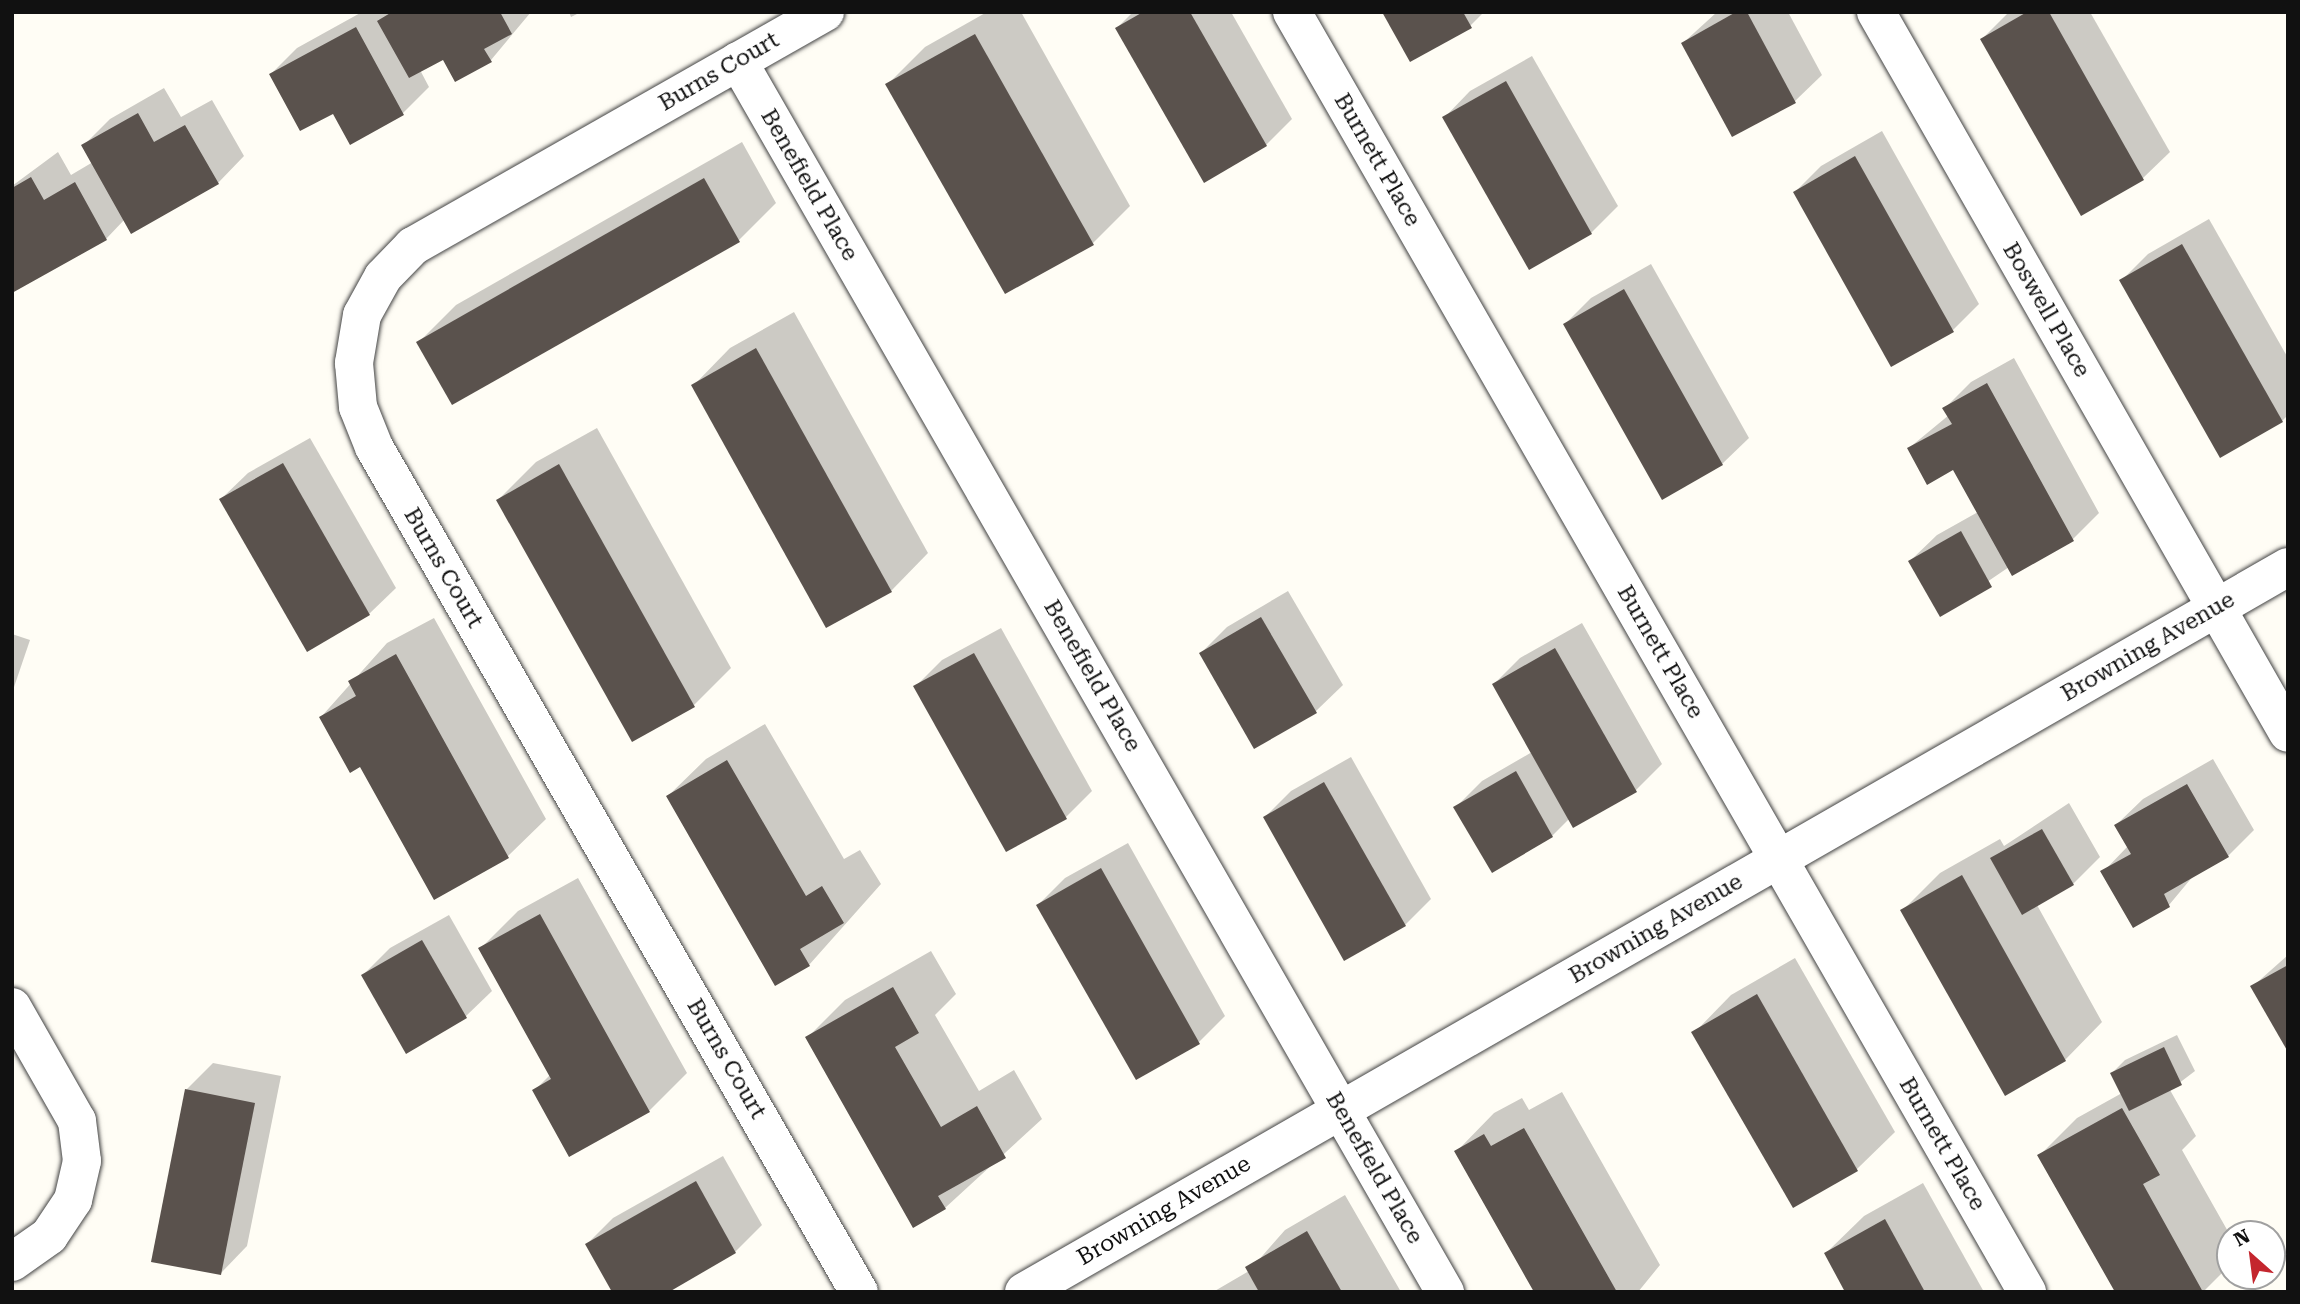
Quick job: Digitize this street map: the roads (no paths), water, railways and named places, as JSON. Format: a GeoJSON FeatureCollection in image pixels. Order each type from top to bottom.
{"type":"FeatureCollection","features":[{"type":"Feature","properties":{"kind":"street","name":"Burns Court"},"geometry":{"type":"LineString","coordinates":[[825,12],[413,246],[383,277],[362,315],[354,363],[358,407],[374,447],[859,1292]]}},
{"type":"Feature","properties":{"kind":"street","name":"Burnett Place"},"geometry":{"type":"LineString","coordinates":[[1292,12],[2027,1292]]}},
{"type":"Feature","properties":{"kind":"street","name":"Boswell Place"},"geometry":{"type":"LineString","coordinates":[[1876,12],[2288,733]]}},
{"type":"Feature","properties":{"kind":"street","name":"Benefield Place"},"geometry":{"type":"LineString","coordinates":[[738,61],[1445,1292]]}},
{"type":"Feature","properties":{"kind":"street","name":"Browning Avenue"},"geometry":{"type":"LineString","coordinates":[[1024,1292],[2288,566]]}},
{"type":"Feature","properties":{"kind":"street"},"geometry":{"type":"LineString","coordinates":[[12,1007],[77,1121],[82,1161],[73,1200],[49,1236],[12,1262]]}}]}
